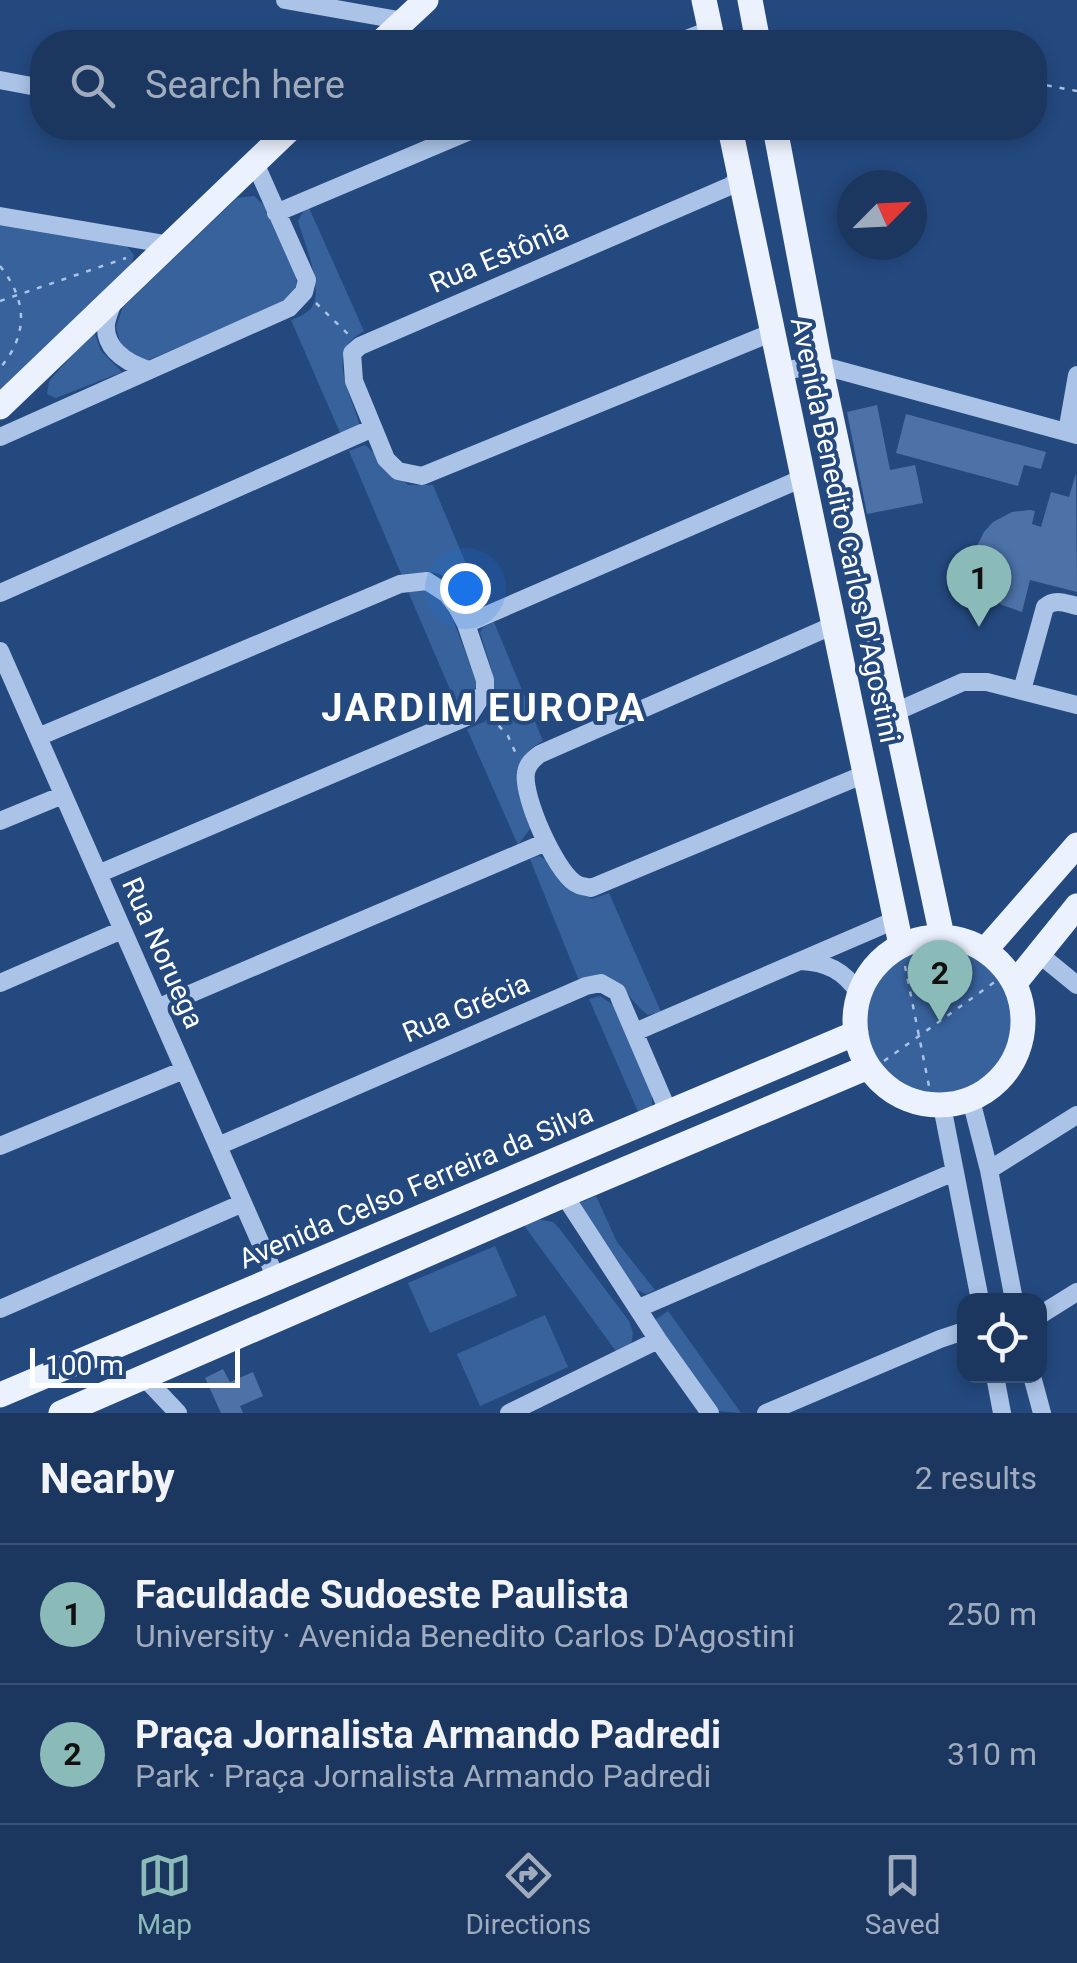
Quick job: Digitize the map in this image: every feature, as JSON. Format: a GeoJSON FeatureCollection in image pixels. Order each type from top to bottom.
{"type":"FeatureCollection","features":[{"type":"Feature","properties":{"kind":"main road"},"geometry":{"type":"LineString","coordinates":[[394,30],[426,0]]}},
{"type":"Feature","properties":{"kind":"main road"},"geometry":{"type":"LineString","coordinates":[[704,0],[714,30]]}},
{"type":"Feature","properties":{"kind":"main road"},"geometry":{"type":"LineString","coordinates":[[750,0],[756,30]]}},
{"type":"Feature","properties":{"kind":"main road"},"geometry":{"type":"LineString","coordinates":[[0,408],[278,140]]}},
{"type":"Feature","properties":{"kind":"main road","name":"Avenida Benedito Carlos D'Agostini"},"geometry":{"type":"LineString","coordinates":[[732,140],[898,932]]}},
{"type":"Feature","properties":{"kind":"main road"},"geometry":{"type":"LineString","coordinates":[[760,140],[774,186],[789,201]]}},
{"type":"Feature","properties":{"kind":"main road","name":"Avenida Benedito Carlos D'Agostini"},"geometry":{"type":"LineString","coordinates":[[776,140],[820,365],[942,936]]}},
{"type":"Feature","properties":{"kind":"main road"},"geometry":{"type":"LineString","coordinates":[[840,658],[858,661],[882,652]]}},
{"type":"Feature","properties":{"kind":"main road"},"geometry":{"type":"LineString","coordinates":[[856,726],[868,713],[880,709],[893,713]]}},
{"type":"Feature","properties":{"kind":"main road"},"geometry":{"type":"LineString","coordinates":[[986,949],[1077,845]]}},
{"type":"Feature","properties":{"kind":"main road"},"geometry":{"type":"LineString","coordinates":[[1012,978],[1039,954],[1077,906]]}},
{"type":"Feature","properties":{"kind":"main road"},"geometry":{"type":"LineString","coordinates":[[898,932],[921,938],[942,936],[986,949],[1012,978],[1024,1010],[1023,1038],[1013,1064],[995,1086],[971,1100],[937,1106],[900,1096],[882,1084],[860,1051],[855,1013],[859,994],[898,932]]}},
{"type":"Feature","properties":{"kind":"main road","name":"Avenida Celso Ferreira da Silva"},"geometry":{"type":"LineString","coordinates":[[0,1395],[856,1033]]}},
{"type":"Feature","properties":{"kind":"main road"},"geometry":{"type":"LineString","coordinates":[[61,1413],[564,1195],[870,1069]]}},
{"type":"Feature","properties":{"kind":"main road"},"geometry":{"type":"LineString","coordinates":[[470,1196],[464,1211],[470,1224],[486,1230]]}},
{"type":"Feature","properties":{"kind":"main road"},"geometry":{"type":"LineString","coordinates":[[402,1224],[417,1229],[423,1236],[425,1245],[420,1258]]}},
{"type":"Feature","properties":{"kind":"street"},"geometry":{"type":"LineString","coordinates":[[285,0],[404,20]]}},
{"type":"Feature","properties":{"kind":"street"},"geometry":{"type":"LineString","coordinates":[[0,80],[30,86]]}},
{"type":"Feature","properties":{"kind":"street"},"geometry":{"type":"LineString","coordinates":[[276,212],[449,140]]}},
{"type":"Feature","properties":{"kind":"street"},"geometry":{"type":"LineString","coordinates":[[0,437],[289,308],[304,292],[308,280],[255,163]]}},
{"type":"Feature","properties":{"kind":"street","name":"Rua Estônia"},"geometry":{"type":"LineString","coordinates":[[360,346],[730,186],[741,177]]}},
{"type":"Feature","properties":{"kind":"street"},"geometry":{"type":"LineString","coordinates":[[0,216],[171,245]]}},
{"type":"Feature","properties":{"kind":"street"},"geometry":{"type":"LineString","coordinates":[[114,300],[106,325],[115,352],[148,370]]}},
{"type":"Feature","properties":{"kind":"street"},"geometry":{"type":"LineString","coordinates":[[360,346],[352,353],[354,382],[386,459],[398,472],[422,476],[773,332]]}},
{"type":"Feature","properties":{"kind":"street"},"geometry":{"type":"LineString","coordinates":[[781,371],[820,365],[1072,434],[1077,374]]}},
{"type":"Feature","properties":{"kind":"street"},"geometry":{"type":"LineString","coordinates":[[0,593],[373,428]]}},
{"type":"Feature","properties":{"kind":"street"},"geometry":{"type":"LineString","coordinates":[[466,624],[803,478]]}},
{"type":"Feature","properties":{"kind":"street"},"geometry":{"type":"LineString","coordinates":[[38,737],[400,584],[427,581],[447,594],[466,624],[486,691],[469,716],[98,874]]}},
{"type":"Feature","properties":{"kind":"street"},"geometry":{"type":"LineString","coordinates":[[1022,690],[1045,607],[1058,601],[1077,606]]}},
{"type":"Feature","properties":{"kind":"street"},"geometry":{"type":"LineString","coordinates":[[834,625],[540,754],[530,762],[525,774],[527,790],[553,858],[578,886],[590,888],[865,774]]}},
{"type":"Feature","properties":{"kind":"street","name":"Rua Noruega"},"geometry":{"type":"LineString","coordinates":[[2,658],[276,1278]]}},
{"type":"Feature","properties":{"kind":"street"},"geometry":{"type":"LineString","coordinates":[[893,713],[963,682],[987,682],[1077,705]]}},
{"type":"Feature","properties":{"kind":"street"},"geometry":{"type":"LineString","coordinates":[[0,821],[63,795]]}},
{"type":"Feature","properties":{"kind":"street"},"geometry":{"type":"LineString","coordinates":[[157,1008],[546,842]]}},
{"type":"Feature","properties":{"kind":"street"},"geometry":{"type":"LineString","coordinates":[[0,983],[122,930]]}},
{"type":"Feature","properties":{"kind":"street"},"geometry":{"type":"LineString","coordinates":[[635,1032],[800,960],[898,932]]}},
{"type":"Feature","properties":{"kind":"street"},"geometry":{"type":"LineString","coordinates":[[1039,954],[1077,985]]}},
{"type":"Feature","properties":{"kind":"street"},"geometry":{"type":"LineString","coordinates":[[800,960],[839,970],[859,994]]}},
{"type":"Feature","properties":{"kind":"street","name":"Rua Grécia"},"geometry":{"type":"LineString","coordinates":[[218,1146],[586,986],[602,984],[617,992],[668,1111]]}},
{"type":"Feature","properties":{"kind":"street"},"geometry":{"type":"LineString","coordinates":[[0,1146],[184,1070]]}},
{"type":"Feature","properties":{"kind":"street"},"geometry":{"type":"LineString","coordinates":[[971,1100],[1013,1293]]}},
{"type":"Feature","properties":{"kind":"street"},"geometry":{"type":"LineString","coordinates":[[937,1106],[979,1293]]}},
{"type":"Feature","properties":{"kind":"street"},"geometry":{"type":"LineString","coordinates":[[989,1170],[1077,1114]]}},
{"type":"Feature","properties":{"kind":"street"},"geometry":{"type":"LineString","coordinates":[[639,1308],[954,1172]]}},
{"type":"Feature","properties":{"kind":"street"},"geometry":{"type":"LineString","coordinates":[[564,1195],[710,1413]]}},
{"type":"Feature","properties":{"kind":"street"},"geometry":{"type":"LineString","coordinates":[[0,1308],[243,1203]]}},
{"type":"Feature","properties":{"kind":"street"},"geometry":{"type":"LineString","coordinates":[[1047,1311],[1077,1292]]}},
{"type":"Feature","properties":{"kind":"street"},"geometry":{"type":"LineString","coordinates":[[766,1413],[957,1333]]}},
{"type":"Feature","properties":{"kind":"street"},"geometry":{"type":"LineString","coordinates":[[509,1413],[658,1340]]}},
{"type":"Feature","properties":{"kind":"street"},"geometry":{"type":"LineString","coordinates":[[144,1377],[178,1413]]}},
{"type":"Feature","properties":{"kind":"street"},"geometry":{"type":"LineString","coordinates":[[996,1383],[1002,1413]]}},
{"type":"Feature","properties":{"kind":"street"},"geometry":{"type":"LineString","coordinates":[[1034,1383],[1042,1413]]}},
{"type":"Feature","properties":{"kind":"path"},"geometry":{"type":"LineString","coordinates":[[1047,85],[1077,90]]}},
{"type":"Feature","properties":{"kind":"path"},"geometry":{"type":"LineString","coordinates":[[0,300],[126,255],[127,265]]}},
{"type":"Feature","properties":{"kind":"path"},"geometry":{"type":"LineString","coordinates":[[0,266],[12,281],[21,312],[16,344],[1,365]]}},
{"type":"Feature","properties":{"kind":"path"},"geometry":{"type":"LineString","coordinates":[[304,292],[360,346]]}},
{"type":"Feature","properties":{"kind":"path"},"geometry":{"type":"LineString","coordinates":[[469,716],[492,716],[508,736],[525,774]]}},
{"type":"Feature","properties":{"kind":"path"},"geometry":{"type":"LineString","coordinates":[[898,932],[937,1106]]}},
{"type":"Feature","properties":{"kind":"path"},"geometry":{"type":"LineString","coordinates":[[870,1069],[1012,978]]}},
{"type":"Feature","properties":{"kind":"shaded area"},"geometry":{"type":"Polygon","coordinates":[[[254,196],[268,209],[295,269],[297,285],[289,300],[146,361],[121,346],[116,327],[123,307],[237,198],[254,196]]]}},
{"type":"Feature","properties":{"kind":"shaded area"},"geometry":{"type":"Polygon","coordinates":[[[309,208],[364,331],[345,349],[343,360],[359,423],[357,429],[341,435],[291,320],[308,312],[315,299],[312,265],[298,221],[309,208]]]}},
{"type":"Feature","properties":{"kind":"shaded area"},"geometry":{"type":"Polygon","coordinates":[[[0,222],[126,245],[134,255],[130,271],[0,392],[0,222]]]}},
{"type":"Feature","properties":{"kind":"shaded area"},"geometry":{"type":"Polygon","coordinates":[[[94,331],[101,351],[122,372],[56,398],[47,394],[49,381],[94,331]]]}},
{"type":"Feature","properties":{"kind":"shaded area"},"geometry":{"type":"Polygon","coordinates":[[[365,445],[408,485],[433,485],[481,600],[472,602],[436,573],[402,576],[349,451],[365,445]]]}},
{"type":"Feature","properties":{"kind":"shaded area"},"geometry":{"type":"Polygon","coordinates":[[[407,589],[426,590],[447,604],[477,683],[473,695],[458,708],[407,589]]]}},
{"type":"Feature","properties":{"kind":"shaded area"},"geometry":{"type":"Polygon","coordinates":[[[494,622],[543,741],[530,750],[518,769],[518,792],[530,829],[518,845],[467,729],[484,722],[495,709],[491,668],[480,633],[494,622]]]}},
{"type":"Feature","properties":{"kind":"shaded area"},"geometry":{"type":"Polygon","coordinates":[[[539,856],[592,899],[609,893],[661,1012],[648,1015],[614,980],[579,981],[530,859],[539,856]]]}},
{"type":"Feature","properties":{"kind":"shaded area"},"geometry":{"type":"Polygon","coordinates":[[[940,948],[968,954],[991,970],[1007,993],[1013,1021],[1007,1049],[991,1072],[968,1088],[940,1094],[912,1088],[889,1072],[873,1049],[867,1021],[873,993],[889,970],[912,954],[940,948]]]}},
{"type":"Feature","properties":{"kind":"shaded area"},"geometry":{"type":"Polygon","coordinates":[[[600,996],[621,1010],[652,1087],[652,1108],[640,1116],[589,999],[600,996]]]}},
{"type":"Feature","properties":{"kind":"shaded area"},"geometry":{"type":"Polygon","coordinates":[[[596,1196],[617,1242],[655,1290],[646,1294],[626,1285],[579,1203],[596,1196]]]}},
{"type":"Feature","properties":{"kind":"shaded area"},"geometry":{"type":"Polygon","coordinates":[[[537,1219],[553,1222],[559,1228],[629,1321],[633,1333],[631,1346],[618,1354],[523,1224],[537,1219]]]}},
{"type":"Feature","properties":{"kind":"shaded area"},"geometry":{"type":"Polygon","coordinates":[[[495,1246],[517,1296],[430,1333],[408,1283],[495,1246]]]}},
{"type":"Feature","properties":{"kind":"shaded area"},"geometry":{"type":"Polygon","coordinates":[[[668,1311],[741,1413],[718,1411],[657,1330],[656,1319],[668,1311]]]}},
{"type":"Feature","properties":{"kind":"shaded area"},"geometry":{"type":"Polygon","coordinates":[[[545,1315],[568,1367],[480,1406],[457,1354],[545,1315]]]}},
{"type":"Feature","properties":{"kind":"building"},"geometry":{"type":"Polygon","coordinates":[[[877,405],[890,470],[915,465],[923,503],[867,514],[847,412],[877,405]]]}},
{"type":"Feature","properties":{"kind":"building"},"geometry":{"type":"Polygon","coordinates":[[[906,414],[1046,452],[1041,469],[1024,465],[1018,486],[896,453],[906,414]]]}},
{"type":"Feature","properties":{"kind":"building"},"geometry":{"type":"Polygon","coordinates":[[[1076,473],[1077,592],[1030,580],[1022,612],[1002,605],[989,596],[977,575],[977,546],[984,532],[1012,512],[1030,510],[1035,511],[1032,524],[1041,527],[1051,492],[1069,497],[1076,473]]]}},
{"type":"Feature","properties":{"kind":"building"},"geometry":{"type":"Polygon","coordinates":[[[223,1369],[230,1382],[253,1372],[263,1396],[240,1406],[243,1413],[221,1413],[205,1378],[223,1369]]]}},
{"type":"Feature","properties":{"kind":"place","name":"Faculdade Sudoeste Paulista"},"geometry":{"type":"Point","coordinates":[979,627]}},
{"type":"Feature","properties":{"kind":"place","name":"Praça Jornalista Armando Padredi"},"geometry":{"type":"Point","coordinates":[940,1022]}},
{"type":"Feature","properties":{"kind":"district","name":"JARDIM EUROPA"},"geometry":{"type":"Point","coordinates":[484,708]}}]}
